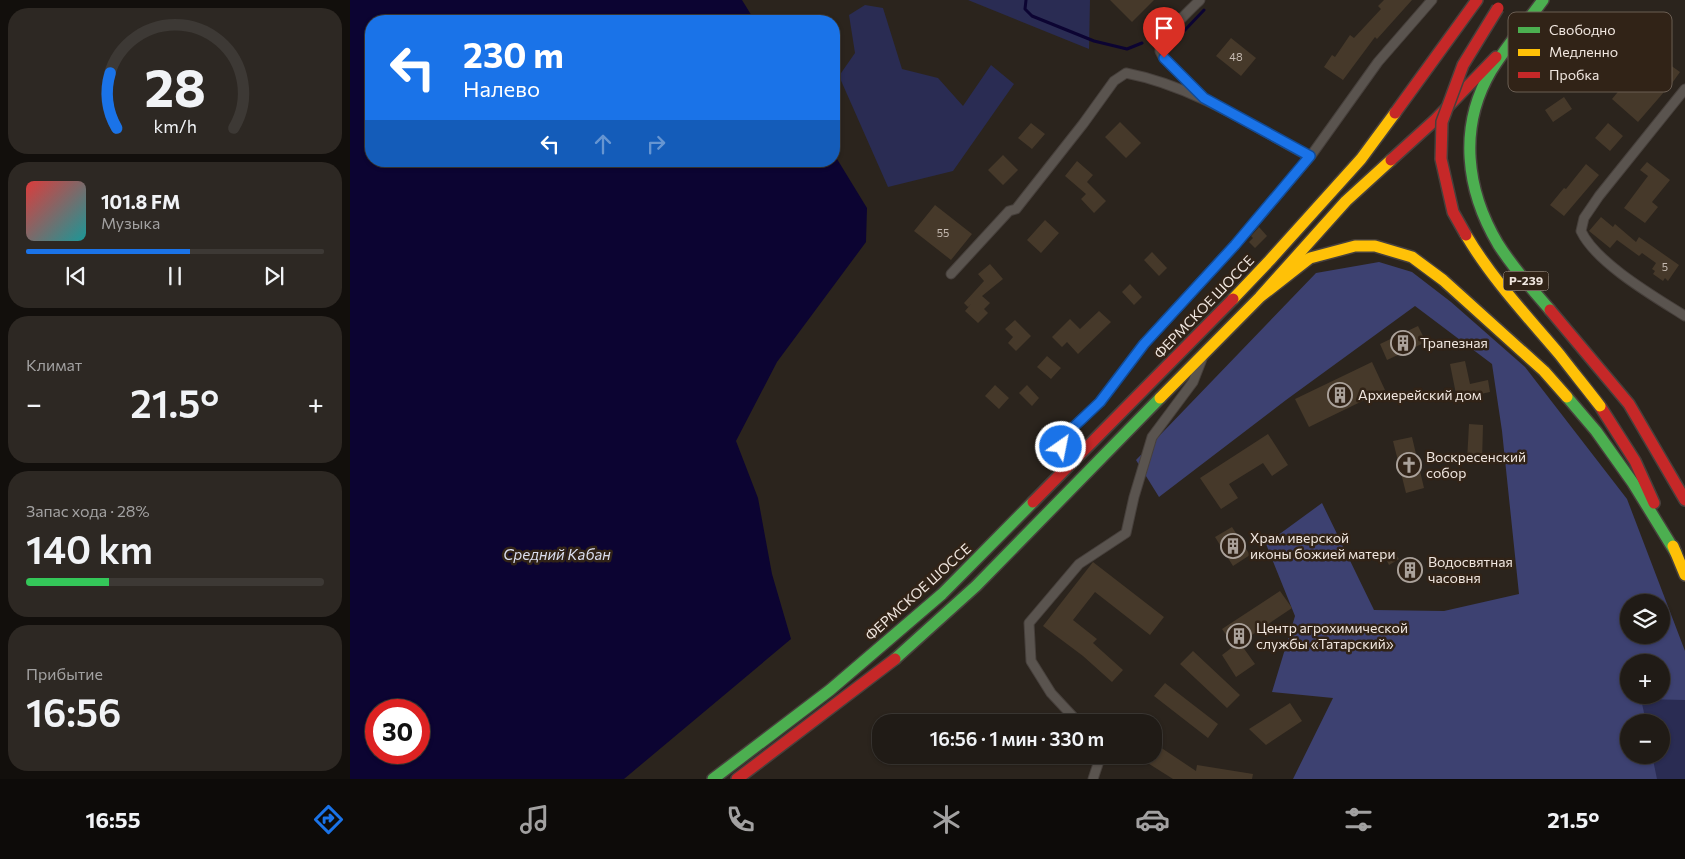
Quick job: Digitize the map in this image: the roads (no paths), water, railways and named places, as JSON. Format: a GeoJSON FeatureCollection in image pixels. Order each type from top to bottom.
{"type":"FeatureCollection","features":[{"type":"Feature","properties":{"kind":"main road","name":"ФЕРМСКОЕ ШОССЕ"},"geometry":{"type":"LineString","coordinates":[[713,779],[830,690],[942,594],[1070,464],[1270,260],[1342,182],[1361,160],[1477,0]]}},
{"type":"Feature","properties":{"kind":"main road","name":"Р-239"},"geometry":{"type":"LineString","coordinates":[[1534,12],[1543,0]]}},
{"type":"Feature","properties":{"kind":"main road","name":"Р-239"},"geometry":{"type":"LineString","coordinates":[[1501,4],[1463,65],[1442,122],[1441,159],[1453,212],[1476,251],[1507,294],[1600,406],[1635,461],[1685,575]]}},
{"type":"Feature","properties":{"kind":"main road"},"geometry":{"type":"LineString","coordinates":[[737,779],[894,660],[969,592],[1260,297],[1346,201],[1435,120],[1508,45]]}},
{"type":"Feature","properties":{"kind":"main road","name":"Р-239"},"geometry":{"type":"LineString","coordinates":[[1508,48],[1491,71],[1474,111],[1470,137],[1470,167],[1482,213],[1499,244],[1520,274],[1629,404],[1685,500]]}},
{"type":"Feature","properties":{"kind":"main road"},"geometry":{"type":"LineString","coordinates":[[1260,297],[1310,258],[1356,246],[1375,246],[1412,258],[1443,280],[1544,371],[1596,431],[1633,483],[1676,552]]}},
{"type":"Feature","properties":{"kind":"street"},"geometry":{"type":"LineString","coordinates":[[1200,0],[1167,35],[1160,50],[1164,58],[1204,98]]}},
{"type":"Feature","properties":{"kind":"street"},"geometry":{"type":"LineString","coordinates":[[1070,464],[1062,456],[1061,447],[1064,436],[1100,402],[1144,344],[1235,245],[1310,156],[1378,62],[1432,0]]}},
{"type":"Feature","properties":{"kind":"street"},"geometry":{"type":"LineString","coordinates":[[951,274],[1009,211],[1016,209],[1114,82],[1126,73],[1141,76],[1204,98],[1310,156]]}},
{"type":"Feature","properties":{"kind":"street"},"geometry":{"type":"LineString","coordinates":[[1685,89],[1599,196],[1584,218],[1580,232],[1598,255],[1635,284],[1685,316]]}},
{"type":"Feature","properties":{"kind":"street"},"geometry":{"type":"LineString","coordinates":[[1071,714],[1051,693],[1030,661],[1029,623],[1079,564],[1126,533],[1134,497],[1152,437],[1194,382],[1205,352]]}},
{"type":"Feature","properties":{"kind":"street"},"geometry":{"type":"LineString","coordinates":[[1093,779],[1098,764]]}},
{"type":"Feature","properties":{"kind":"water","name":"Средний Кабан"},"geometry":{"type":"Polygon","coordinates":[[[350,0],[742,0],[751,15],[365,15],[365,167],[840,167],[840,164],[867,208],[866,242],[777,362],[736,441],[758,498],[772,574],[791,639],[624,779],[350,779],[350,0]]]}},
{"type":"Feature","properties":{"kind":"waterway"},"geometry":{"type":"LineString","coordinates":[[1026,0],[1025,9],[1032,16],[1094,41],[1127,49],[1142,43]]}},
{"type":"Feature","properties":{"kind":"waterway"},"geometry":{"type":"LineString","coordinates":[[1174,32],[1184,31],[1204,10]]}},
{"type":"Feature","properties":{"kind":"waterway"},"geometry":{"type":"LineString","coordinates":[[1155,38],[1163,34]]}},
{"type":"Feature","properties":{"kind":"place","name":"Трапезная"},"geometry":{"type":"Point","coordinates":[1403,343]}},
{"type":"Feature","properties":{"kind":"place","name":"Архиерейский дом"},"geometry":{"type":"Point","coordinates":[1340,395]}},
{"type":"Feature","properties":{"kind":"place","name":"Воскресенский собор"},"geometry":{"type":"Point","coordinates":[1409,465]}},
{"type":"Feature","properties":{"kind":"place","name":"Храм иверской иконы божией матери"},"geometry":{"type":"Point","coordinates":[1233,546]}},
{"type":"Feature","properties":{"kind":"place","name":"Водосвятная часовня"},"geometry":{"type":"Point","coordinates":[1410,570]}},
{"type":"Feature","properties":{"kind":"place","name":"Центр агрохимической службы «Татарский»"},"geometry":{"type":"Point","coordinates":[1239,636]}}]}
